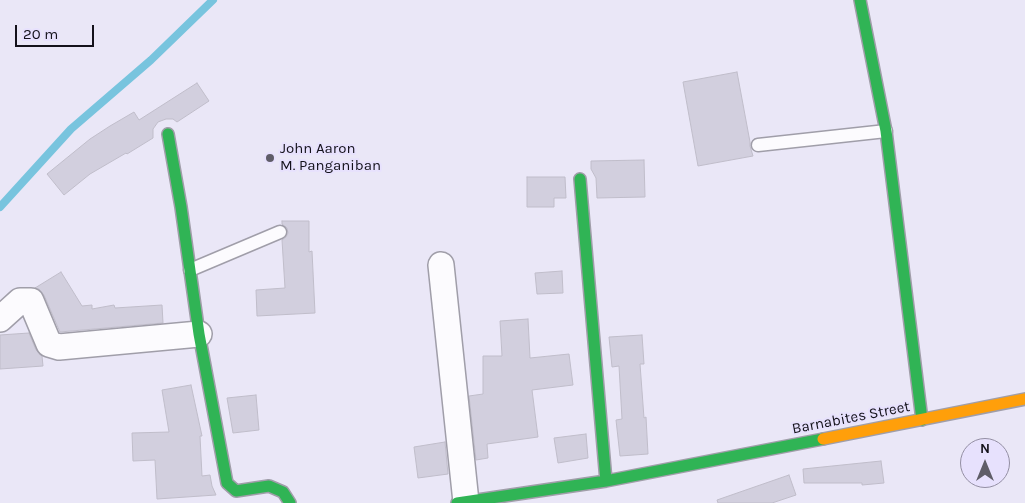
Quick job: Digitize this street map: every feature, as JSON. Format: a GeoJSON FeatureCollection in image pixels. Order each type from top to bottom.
{"type":"FeatureCollection","features":[{"type":"Feature","properties":{"kind":"street","name":"Barnabites Street"},"geometry":{"type":"LineString","coordinates":[[462,502],[606,481],[922,420],[886,131],[860,0]]}},
{"type":"Feature","properties":{"kind":"street"},"geometry":{"type":"LineString","coordinates":[[168,134],[181,207],[199,334],[227,483],[236,491],[269,486],[283,492],[290,503]]}},
{"type":"Feature","properties":{"kind":"street"},"geometry":{"type":"LineString","coordinates":[[580,179],[606,481]]}},
{"type":"Feature","properties":{"kind":"street"},"geometry":{"type":"LineString","coordinates":[[441,265],[462,502]]}},
{"type":"Feature","properties":{"kind":"street"},"geometry":{"type":"LineString","coordinates":[[0,319],[20,301],[32,301],[49,344],[59,347],[199,334]]}},
{"type":"Feature","properties":{"kind":"street"},"geometry":{"type":"LineString","coordinates":[[922,420],[1025,399]]}},
{"type":"Feature","properties":{"kind":"lane"},"geometry":{"type":"LineString","coordinates":[[758,145],[886,131]]}},
{"type":"Feature","properties":{"kind":"lane"},"geometry":{"type":"LineString","coordinates":[[190,270],[280,232]]}},
{"type":"Feature","properties":{"kind":"building"},"geometry":{"type":"Polygon","coordinates":[[[737,72],[753,156],[698,166],[683,82],[737,72]]]}},
{"type":"Feature","properties":{"kind":"building"},"geometry":{"type":"Polygon","coordinates":[[[197,83],[209,101],[177,122],[173,119],[166,119],[158,122],[153,129],[153,138],[90,174],[64,195],[47,174],[90,139],[110,126],[134,112],[139,120],[197,83]]]}},
{"type":"Feature","properties":{"kind":"building"},"geometry":{"type":"Polygon","coordinates":[[[644,160],[645,197],[597,198],[596,178],[591,169],[591,161],[644,160]]]}},
{"type":"Feature","properties":{"kind":"building"},"geometry":{"type":"Polygon","coordinates":[[[527,177],[565,177],[566,198],[554,198],[554,207],[527,207],[527,177]]]}},
{"type":"Feature","properties":{"kind":"building"},"geometry":{"type":"Polygon","coordinates":[[[282,221],[309,221],[309,252],[312,251],[315,313],[257,316],[256,290],[285,288],[282,240],[288,233],[282,221]]]}},
{"type":"Feature","properties":{"kind":"building"},"geometry":{"type":"Polygon","coordinates":[[[562,271],[563,293],[537,294],[535,273],[562,271]]]}},
{"type":"Feature","properties":{"kind":"building"},"geometry":{"type":"Polygon","coordinates":[[[61,272],[82,306],[92,305],[92,309],[114,305],[115,308],[162,305],[163,323],[60,332],[44,295],[39,289],[35,288],[61,272]]]}},
{"type":"Feature","properties":{"kind":"building"},"geometry":{"type":"Polygon","coordinates":[[[528,319],[530,358],[569,354],[573,385],[532,390],[538,437],[487,444],[488,458],[476,460],[469,396],[483,394],[483,356],[502,356],[500,321],[528,319]]]}},
{"type":"Feature","properties":{"kind":"building"},"geometry":{"type":"Polygon","coordinates":[[[29,333],[36,350],[42,356],[43,366],[0,369],[0,335],[29,333]]]}},
{"type":"Feature","properties":{"kind":"building"},"geometry":{"type":"Polygon","coordinates":[[[642,335],[644,364],[640,364],[648,454],[620,456],[616,420],[622,419],[619,366],[612,367],[609,337],[642,335]]]}},
{"type":"Feature","properties":{"kind":"building"},"geometry":{"type":"Polygon","coordinates":[[[191,385],[202,436],[200,436],[202,476],[210,475],[216,495],[157,499],[155,460],[133,461],[132,433],[169,432],[162,390],[191,385]]]}},
{"type":"Feature","properties":{"kind":"building"},"geometry":{"type":"Polygon","coordinates":[[[256,395],[259,430],[233,433],[227,398],[256,395]]]}},
{"type":"Feature","properties":{"kind":"building"},"geometry":{"type":"Polygon","coordinates":[[[586,434],[588,458],[558,463],[554,438],[586,434]]]}},
{"type":"Feature","properties":{"kind":"building"},"geometry":{"type":"Polygon","coordinates":[[[445,442],[448,474],[418,478],[414,447],[445,442]]]}},
{"type":"Feature","properties":{"kind":"building"},"geometry":{"type":"Polygon","coordinates":[[[881,461],[884,483],[862,485],[862,483],[804,483],[803,469],[881,461]]]}},
{"type":"Feature","properties":{"kind":"building"},"geometry":{"type":"Polygon","coordinates":[[[789,475],[796,495],[772,503],[718,503],[717,500],[789,475]]]}},
{"type":"Feature","properties":{"kind":"waterway"},"geometry":{"type":"LineString","coordinates":[[0,207],[71,129],[151,60],[213,0]]}},
{"type":"Feature","properties":{"kind":"traffic: fast"},"geometry":{"type":"LineString","coordinates":[[860,0],[886,131],[922,420]]}},
{"type":"Feature","properties":{"kind":"traffic: fast"},"geometry":{"type":"LineString","coordinates":[[168,134],[181,207],[199,334],[227,483],[236,491],[269,486],[283,492],[290,503]]}},
{"type":"Feature","properties":{"kind":"traffic: fast"},"geometry":{"type":"LineString","coordinates":[[580,179],[606,481]]}},
{"type":"Feature","properties":{"kind":"traffic: fast"},"geometry":{"type":"LineString","coordinates":[[457,503],[606,481],[823,439]]}},
{"type":"Feature","properties":{"kind":"traffic: slow"},"geometry":{"type":"LineString","coordinates":[[823,439],[1025,399]]}},
{"type":"Feature","properties":{"kind":"place","name":"John Aaron M. Panganiban"},"geometry":{"type":"Point","coordinates":[270,158]}}]}
